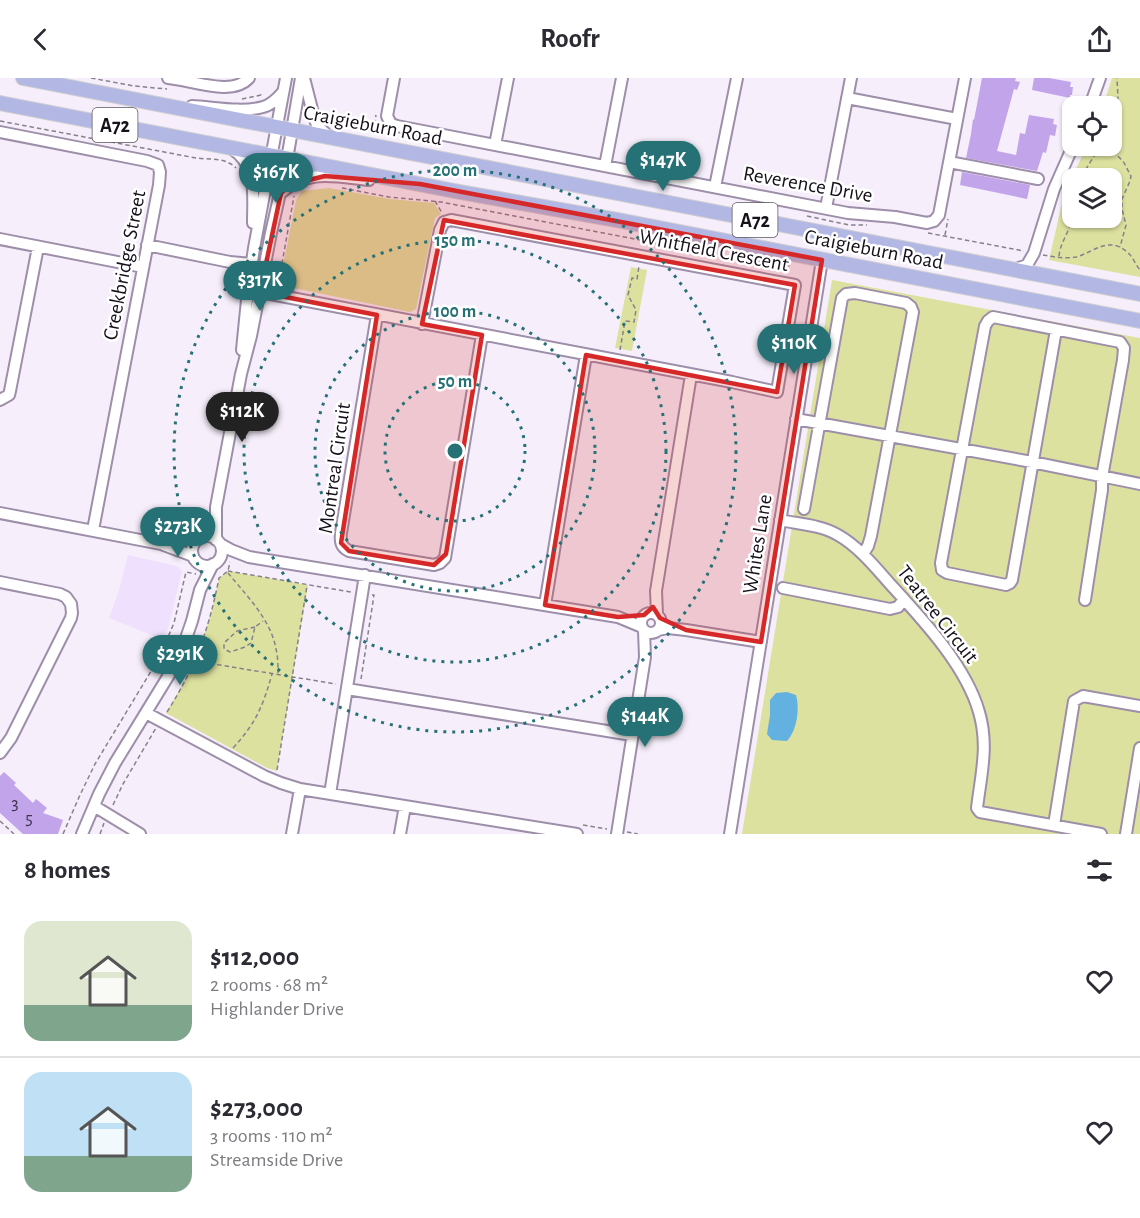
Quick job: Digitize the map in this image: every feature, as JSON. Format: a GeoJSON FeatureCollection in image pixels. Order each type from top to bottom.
{"type":"FeatureCollection","features":[{"type":"Feature","properties":{"kind":"main road","name":"Craigieburn Road"},"geometry":{"type":"LineString","coordinates":[[23,78],[1140,294]]}},
{"type":"Feature","properties":{"kind":"main road","name":"Craigieburn Road"},"geometry":{"type":"LineString","coordinates":[[0,103],[1140,321]]}},
{"type":"Feature","properties":{"kind":"street"},"geometry":{"type":"LineString","coordinates":[[168,78],[232,87],[240,85],[249,78]]}},
{"type":"Feature","properties":{"kind":"street"},"geometry":{"type":"LineString","coordinates":[[241,374],[243,335],[254,248],[286,78]]}},
{"type":"Feature","properties":{"kind":"street"},"geometry":{"type":"LineString","coordinates":[[303,78],[317,125],[329,138]]}},
{"type":"Feature","properties":{"kind":"street"},"geometry":{"type":"LineString","coordinates":[[82,834],[115,763],[172,670],[183,647],[200,590],[221,560],[216,507],[241,374],[281,192],[303,78]]}},
{"type":"Feature","properties":{"kind":"street"},"geometry":{"type":"LineString","coordinates":[[387,116],[394,78]]}},
{"type":"Feature","properties":{"kind":"street"},"geometry":{"type":"LineString","coordinates":[[495,145],[508,78]]}},
{"type":"Feature","properties":{"kind":"street"},"geometry":{"type":"LineString","coordinates":[[605,166],[622,78]]}},
{"type":"Feature","properties":{"kind":"street"},"geometry":{"type":"LineString","coordinates":[[715,187],[736,78]]}},
{"type":"Feature","properties":{"kind":"street"},"geometry":{"type":"LineString","coordinates":[[826,208],[851,78]]}},
{"type":"Feature","properties":{"kind":"street"},"geometry":{"type":"LineString","coordinates":[[965,78],[949,162],[1038,179]]}},
{"type":"Feature","properties":{"kind":"street"},"geometry":{"type":"LineString","coordinates":[[1094,96],[1100,78]]}},
{"type":"Feature","properties":{"kind":"street"},"geometry":{"type":"LineString","coordinates":[[150,102],[238,109],[254,108],[271,103],[283,93]]}},
{"type":"Feature","properties":{"kind":"street"},"geometry":{"type":"LineString","coordinates":[[847,98],[957,119]]}},
{"type":"Feature","properties":{"kind":"street","name":"Reverence Drive"},"geometry":{"type":"LineString","coordinates":[[387,116],[391,124],[397,126],[826,208],[927,223],[934,221],[939,214],[949,162]]}},
{"type":"Feature","properties":{"kind":"street","name":"Creekbridge Street"},"geometry":{"type":"LineString","coordinates":[[0,132],[147,160],[158,165],[160,177],[93,530]]}},
{"type":"Feature","properties":{"kind":"street"},"geometry":{"type":"LineString","coordinates":[[230,147],[240,154],[250,171],[253,188],[254,248]]}},
{"type":"Feature","properties":{"kind":"street"},"geometry":{"type":"LineString","coordinates":[[1014,270],[1027,265],[1034,253],[1054,189],[1069,156]]}},
{"type":"Feature","properties":{"kind":"street"},"geometry":{"type":"LineString","coordinates":[[281,192],[301,179],[325,176],[420,184]]}},
{"type":"Feature","properties":{"kind":"street"},"geometry":{"type":"LineString","coordinates":[[422,324],[440,230],[447,220]]}},
{"type":"Feature","properties":{"kind":"street","name":"Whitfield Crescent"},"geometry":{"type":"LineString","coordinates":[[248,290],[777,392],[795,285],[447,220]]}},
{"type":"Feature","properties":{"kind":"street"},"geometry":{"type":"LineString","coordinates":[[0,239],[143,267]]}},
{"type":"Feature","properties":{"kind":"street"},"geometry":{"type":"LineString","coordinates":[[147,245],[230,262],[252,264]]}},
{"type":"Feature","properties":{"kind":"street"},"geometry":{"type":"LineString","coordinates":[[0,400],[9,395],[10,391],[38,247]]}},
{"type":"Feature","properties":{"kind":"street"},"geometry":{"type":"LineString","coordinates":[[1034,253],[1038,268],[1046,276]]}},
{"type":"Feature","properties":{"kind":"street","name":"Whites Lane"},"geometry":{"type":"LineString","coordinates":[[730,834],[822,260]]}},
{"type":"Feature","properties":{"kind":"street"},"geometry":{"type":"LineString","coordinates":[[804,509],[842,298],[846,294],[855,292],[906,303],[913,312],[871,536],[863,554]]}},
{"type":"Feature","properties":{"kind":"street","name":"Montreal Circuit"},"geometry":{"type":"LineString","coordinates":[[377,315],[340,539],[346,550],[359,553],[434,565],[445,558],[482,335]]}},
{"type":"Feature","properties":{"kind":"street"},"geometry":{"type":"LineString","coordinates":[[1056,330],[1012,580],[1006,585],[947,573],[942,570],[941,563],[985,326],[988,321],[993,317],[1120,342],[1124,348],[1123,360],[1102,477],[1102,490],[1084,600]]}},
{"type":"Feature","properties":{"kind":"street"},"geometry":{"type":"LineString","coordinates":[[545,605],[586,355]]}},
{"type":"Feature","properties":{"kind":"street"},"geometry":{"type":"LineString","coordinates":[[652,615],[691,375]]}},
{"type":"Feature","properties":{"kind":"street"},"geometry":{"type":"LineString","coordinates":[[796,419],[1140,484]]}},
{"type":"Feature","properties":{"kind":"street"},"geometry":{"type":"LineString","coordinates":[[200,590],[192,547],[199,540],[216,507]]}},
{"type":"Feature","properties":{"kind":"street"},"geometry":{"type":"LineString","coordinates":[[0,513],[161,544],[196,559],[203,565],[221,560],[249,557]]}},
{"type":"Feature","properties":{"kind":"street","name":"Teatree Circuit"},"geometry":{"type":"LineString","coordinates":[[780,520],[836,534],[854,545],[945,648],[967,683],[979,711],[985,749],[977,808],[980,812],[1101,834]]}},
{"type":"Feature","properties":{"kind":"street"},"geometry":{"type":"LineString","coordinates":[[161,544],[212,538],[231,550],[249,557],[618,617],[652,615],[686,630]]}},
{"type":"Feature","properties":{"kind":"street"},"geometry":{"type":"LineString","coordinates":[[330,794],[365,575]]}},
{"type":"Feature","properties":{"kind":"street"},"geometry":{"type":"LineString","coordinates":[[0,582],[60,594],[69,600],[72,609],[71,618],[11,738],[0,753]]}},
{"type":"Feature","properties":{"kind":"street"},"geometry":{"type":"LineString","coordinates":[[783,588],[890,609],[898,607],[904,599]]}},
{"type":"Feature","properties":{"kind":"street"},"geometry":{"type":"LineString","coordinates":[[650,630],[641,621],[652,615]]}},
{"type":"Feature","properties":{"kind":"street"},"geometry":{"type":"LineString","coordinates":[[650,630],[661,624],[652,615]]}},
{"type":"Feature","properties":{"kind":"street"},"geometry":{"type":"LineString","coordinates":[[618,617],[650,630],[668,628],[761,642]]}},
{"type":"Feature","properties":{"kind":"street"},"geometry":{"type":"LineString","coordinates":[[617,832],[650,630]]}},
{"type":"Feature","properties":{"kind":"street"},"geometry":{"type":"LineString","coordinates":[[348,684],[632,735]]}},
{"type":"Feature","properties":{"kind":"street"},"geometry":{"type":"LineString","coordinates":[[1054,825],[1074,701],[1083,696],[1140,706]]}},
{"type":"Feature","properties":{"kind":"street"},"geometry":{"type":"LineString","coordinates":[[146,713],[256,772],[300,789],[580,830]]}},
{"type":"Feature","properties":{"kind":"street"},"geometry":{"type":"LineString","coordinates":[[1126,834],[1140,748]]}},
{"type":"Feature","properties":{"kind":"street"},"geometry":{"type":"LineString","coordinates":[[292,834],[300,789]]}},
{"type":"Feature","properties":{"kind":"street"},"geometry":{"type":"LineString","coordinates":[[94,806],[140,834]]}},
{"type":"Feature","properties":{"kind":"street"},"geometry":{"type":"LineString","coordinates":[[400,834],[405,806]]}},
{"type":"Feature","properties":{"kind":"path"},"geometry":{"type":"LineString","coordinates":[[1117,78],[1118,96]]}},
{"type":"Feature","properties":{"kind":"path"},"geometry":{"type":"LineString","coordinates":[[314,117],[332,112],[336,125],[373,132],[377,112],[387,116]]}},
{"type":"Feature","properties":{"kind":"path"},"geometry":{"type":"LineString","coordinates":[[0,121],[196,158],[224,160],[234,165],[240,173],[250,171]]}},
{"type":"Feature","properties":{"kind":"path"},"geometry":{"type":"LineString","coordinates":[[1119,156],[1124,160],[1131,176],[1122,199],[1126,225],[1120,247]]}},
{"type":"Feature","properties":{"kind":"path"},"geometry":{"type":"LineString","coordinates":[[335,186],[389,197],[435,201],[750,261]]}},
{"type":"Feature","properties":{"kind":"path"},"geometry":{"type":"LineString","coordinates":[[276,296],[296,192]]}},
{"type":"Feature","properties":{"kind":"path"},"geometry":{"type":"LineString","coordinates":[[435,201],[447,220]]}},
{"type":"Feature","properties":{"kind":"path"},"geometry":{"type":"LineString","coordinates":[[1058,257],[1069,228]]}},
{"type":"Feature","properties":{"kind":"path"},"geometry":{"type":"LineString","coordinates":[[620,351],[625,321],[634,322],[636,309],[628,295],[632,278],[637,279],[639,266],[634,265]]}},
{"type":"Feature","properties":{"kind":"path"},"geometry":{"type":"LineString","coordinates":[[221,560],[227,572],[268,626],[276,648],[279,674]]}},
{"type":"Feature","properties":{"kind":"path"},"geometry":{"type":"LineString","coordinates":[[63,834],[95,764],[159,658],[174,623],[186,572]]}},
{"type":"Feature","properties":{"kind":"path"},"geometry":{"type":"LineString","coordinates":[[100,834],[128,775],[195,661],[206,634],[219,578],[227,572],[374,596],[360,681],[348,684],[341,678],[340,684],[195,661]]}},
{"type":"Feature","properties":{"kind":"path"},"geometry":{"type":"LineString","coordinates":[[282,773],[277,771],[308,585]]}},
{"type":"Feature","properties":{"kind":"path"},"geometry":{"type":"LineString","coordinates":[[255,627],[251,643],[230,652],[224,649],[224,643],[237,631],[255,627],[264,620]]}},
{"type":"Feature","properties":{"kind":"path"},"geometry":{"type":"LineString","coordinates":[[233,749],[261,710],[272,673]]}},
{"type":"Feature","properties":{"kind":"path"},"geometry":{"type":"LineString","coordinates":[[0,821],[14,834]]}},
{"type":"Feature","properties":{"kind":"path"},"geometry":{"type":"LineString","coordinates":[[580,830],[638,834]]}},
{"type":"Feature","properties":{"kind":"highlighted area"},"geometry":{"type":"Polygon","coordinates":[[[325,176],[420,184],[822,260],[761,642],[686,630],[660,618],[653,607],[644,615],[618,617],[545,605],[586,355],[777,392],[795,285],[444,220],[422,324],[482,335],[446,554],[434,565],[349,551],[341,543],[377,315],[260,292],[281,193],[289,185],[325,176]]]}},
{"type":"Feature","properties":{"kind":"shaded area"},"geometry":{"type":"Polygon","coordinates":[[[128,555],[177,566],[182,571],[168,629],[161,639],[109,618],[128,555]]]}},
{"type":"Feature","properties":{"kind":"green space"},"geometry":{"type":"Polygon","coordinates":[[[1112,78],[1140,78],[1140,277],[1049,260],[1062,203],[1062,228],[1122,228],[1122,168],[1076,168],[1082,156],[1122,156],[1122,96],[1106,96],[1112,78]]]}},
{"type":"Feature","properties":{"kind":"green space"},"geometry":{"type":"Polygon","coordinates":[[[329,188],[390,199],[434,203],[441,214],[435,218],[416,309],[410,312],[284,286],[280,281],[296,200],[302,191],[329,188]]]}},
{"type":"Feature","properties":{"kind":"green space"},"geometry":{"type":"Polygon","coordinates":[[[631,267],[647,270],[632,351],[615,348],[631,267]]]}},
{"type":"Feature","properties":{"kind":"green space"},"geometry":{"type":"Polygon","coordinates":[[[832,280],[1140,338],[1140,834],[742,834],[832,280]]]}},
{"type":"Feature","properties":{"kind":"green space"},"geometry":{"type":"Polygon","coordinates":[[[228,571],[308,585],[277,771],[267,768],[166,713],[199,648],[211,614],[219,578],[228,571]]]}},
{"type":"Feature","properties":{"kind":"water"},"geometry":{"type":"Polygon","coordinates":[[[787,692],[796,695],[798,713],[795,725],[787,741],[772,740],[767,734],[770,700],[776,693],[787,692]]]}},
{"type":"Feature","properties":{"kind":"building"},"geometry":{"type":"Polygon","coordinates":[[[982,78],[1016,78],[1015,81],[1020,82],[1017,90],[1014,89],[997,151],[1016,155],[1020,133],[1025,134],[1029,115],[1054,119],[1053,124],[1057,125],[1055,136],[1050,135],[1046,153],[1043,152],[1037,171],[966,158],[982,78]]]}},
{"type":"Feature","properties":{"kind":"building"},"geometry":{"type":"Polygon","coordinates":[[[1034,78],[1071,82],[1070,87],[1073,87],[1070,96],[1032,90],[1034,78]]]}},
{"type":"Feature","properties":{"kind":"building"},"geometry":{"type":"Polygon","coordinates":[[[962,172],[1030,185],[1027,199],[960,185],[962,172]]]}},
{"type":"Feature","properties":{"kind":"building"},"geometry":{"type":"Polygon","coordinates":[[[4,772],[33,803],[36,799],[47,808],[43,813],[63,820],[58,834],[23,834],[0,813],[0,776],[4,772]]]}}]}
